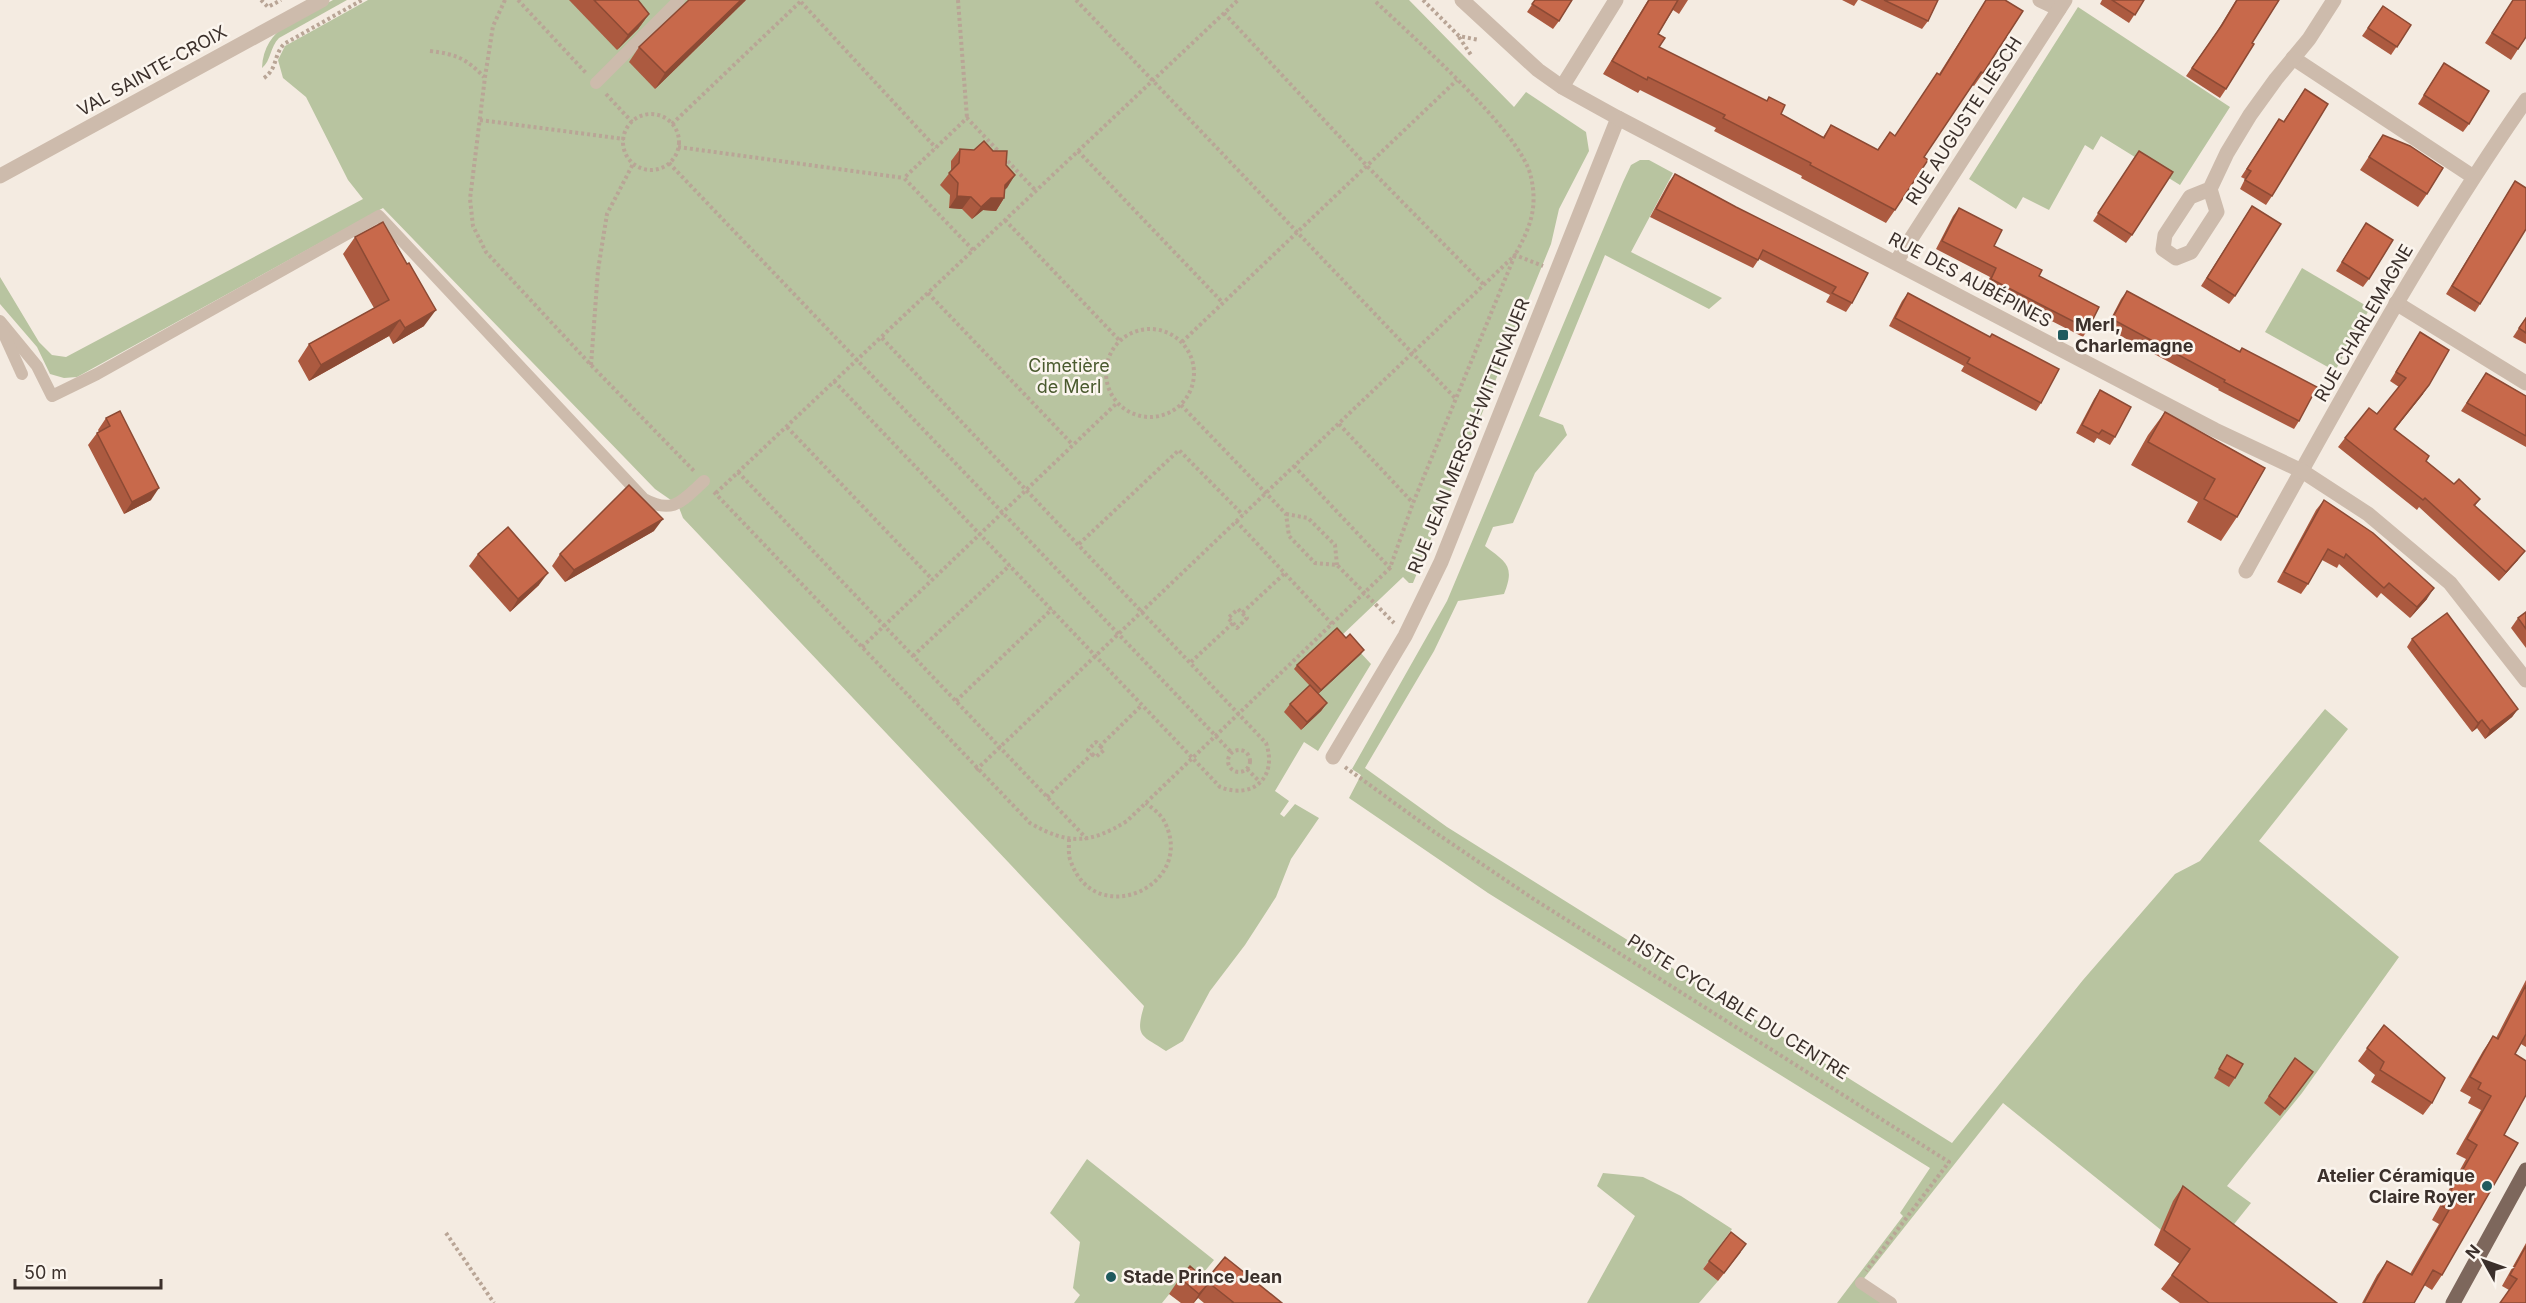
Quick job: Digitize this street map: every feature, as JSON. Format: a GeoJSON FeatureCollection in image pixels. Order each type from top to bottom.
{"type":"FeatureCollection","features":[{"type":"Feature","properties":{"kind":"main road"},"geometry":{"type":"LineString","coordinates":[[2453,1303],[2526,1170]]}},
{"type":"Feature","properties":{"kind":"street","name":"VAL SAINTE-CROIX"},"geometry":{"type":"LineString","coordinates":[[0,176],[322,0]]}},
{"type":"Feature","properties":{"kind":"street","name":"RUE DES AUBÉPINES"},"geometry":{"type":"LineString","coordinates":[[1462,0],[1521,55],[1562,87],[1617,118],[2215,430],[2302,471],[2368,514],[2450,583],[2526,680]]}},
{"type":"Feature","properties":{"kind":"street"},"geometry":{"type":"LineString","coordinates":[[1562,87],[1616,0]]}},
{"type":"Feature","properties":{"kind":"street"},"geometry":{"type":"LineString","coordinates":[[2040,0],[2062,4]]}},
{"type":"Feature","properties":{"kind":"street"},"geometry":{"type":"LineString","coordinates":[[2210,189],[2227,153],[2250,115],[2309,39],[2334,0]]}},
{"type":"Feature","properties":{"kind":"street","name":"RUE AUGUSTE LIESCH"},"geometry":{"type":"LineString","coordinates":[[1896,262],[2062,4]]}},
{"type":"Feature","properties":{"kind":"street"},"geometry":{"type":"LineString","coordinates":[[2293,58],[2472,176]]}},
{"type":"Feature","properties":{"kind":"street","name":"RUE CHARLEMAGNE"},"geometry":{"type":"LineString","coordinates":[[2246,571],[2396,303],[2472,176],[2526,100]]}},
{"type":"Feature","properties":{"kind":"street","name":"RUE JEAN MERSCH-WITTENAUER"},"geometry":{"type":"LineString","coordinates":[[1333,757],[1405,636],[1441,562],[1617,118]]}},
{"type":"Feature","properties":{"kind":"street"},"geometry":{"type":"LineString","coordinates":[[2396,303],[2526,383]]}},
{"type":"Feature","properties":{"kind":"lane"},"geometry":{"type":"LineString","coordinates":[[596,83],[679,0]]}},
{"type":"Feature","properties":{"kind":"lane"},"geometry":{"type":"LineString","coordinates":[[0,321],[37,366],[52,396],[97,374],[379,216],[644,499],[659,507],[678,505],[704,481]]}},
{"type":"Feature","properties":{"kind":"lane"},"geometry":{"type":"LineString","coordinates":[[0,326],[22,374]]}},
{"type":"Feature","properties":{"kind":"lane"},"geometry":{"type":"LineString","coordinates":[[1861,1283],[1891,1303]]}},
{"type":"Feature","properties":{"kind":"path"},"geometry":{"type":"LineString","coordinates":[[261,0],[268,7],[282,0]]}},
{"type":"Feature","properties":{"kind":"path"},"geometry":{"type":"LineString","coordinates":[[264,78],[273,71],[278,50],[284,44],[362,0]]}},
{"type":"Feature","properties":{"kind":"path"},"geometry":{"type":"LineString","coordinates":[[505,0],[493,26],[470,199],[473,226],[486,252],[976,770],[1030,824],[1047,833],[1069,839],[1088,840],[1107,834],[1127,821],[1390,568],[1413,504],[1515,255],[1530,228],[1534,199],[1531,174],[1519,152],[1491,115],[1374,0]]}},
{"type":"Feature","properties":{"kind":"path"},"geometry":{"type":"LineString","coordinates":[[518,0],[632,122]]}},
{"type":"Feature","properties":{"kind":"path"},"geometry":{"type":"LineString","coordinates":[[958,0],[967,118],[1036,191]]}},
{"type":"Feature","properties":{"kind":"path"},"geometry":{"type":"LineString","coordinates":[[1076,0],[1456,399]]}},
{"type":"Feature","properties":{"kind":"path"},"geometry":{"type":"LineString","coordinates":[[716,493],[1238,0]]}},
{"type":"Feature","properties":{"kind":"path"},"geometry":{"type":"LineString","coordinates":[[672,124],[802,1],[936,148]]}},
{"type":"Feature","properties":{"kind":"path"},"geometry":{"type":"LineString","coordinates":[[1224,13],[1367,166],[1484,285]]}},
{"type":"Feature","properties":{"kind":"path"},"geometry":{"type":"LineString","coordinates":[[1459,36],[1471,55]]}},
{"type":"Feature","properties":{"kind":"path"},"geometry":{"type":"LineString","coordinates":[[430,51],[451,53],[470,62],[485,77]]}},
{"type":"Feature","properties":{"kind":"path"},"geometry":{"type":"LineString","coordinates":[[1182,342],[1457,80]]}},
{"type":"Feature","properties":{"kind":"path"},"geometry":{"type":"LineString","coordinates":[[657,115],[672,124],[679,139],[678,147],[669,163],[663,167],[648,170],[633,164],[627,157],[624,139],[632,122],[640,117],[657,115]]}},
{"type":"Feature","properties":{"kind":"path"},"geometry":{"type":"LineString","coordinates":[[904,178],[967,118]]}},
{"type":"Feature","properties":{"kind":"path"},"geometry":{"type":"LineString","coordinates":[[480,120],[624,139]]}},
{"type":"Feature","properties":{"kind":"path"},"geometry":{"type":"LineString","coordinates":[[678,147],[904,178],[973,250]]}},
{"type":"Feature","properties":{"kind":"path"},"geometry":{"type":"LineString","coordinates":[[1078,151],[1223,303]]}},
{"type":"Feature","properties":{"kind":"path"},"geometry":{"type":"LineString","coordinates":[[669,163],[1231,753]]}},
{"type":"Feature","properties":{"kind":"path"},"geometry":{"type":"LineString","coordinates":[[591,365],[598,270],[607,214],[633,164]]}},
{"type":"Feature","properties":{"kind":"path"},"geometry":{"type":"LineString","coordinates":[[1005,220],[1120,341]]}},
{"type":"Feature","properties":{"kind":"path"},"geometry":{"type":"LineString","coordinates":[[1515,255],[1547,267]]}},
{"type":"Feature","properties":{"kind":"path"},"geometry":{"type":"LineString","coordinates":[[976,770],[1515,255]]}},
{"type":"Feature","properties":{"kind":"path"},"geometry":{"type":"LineString","coordinates":[[928,293],[1073,445]]}},
{"type":"Feature","properties":{"kind":"path"},"geometry":{"type":"LineString","coordinates":[[1144,329],[1164,332],[1182,342],[1190,354],[1194,367],[1194,381],[1181,405],[1169,413],[1155,417],[1142,417],[1128,412],[1117,403],[1110,392],[1106,378],[1106,365],[1111,352],[1120,341],[1131,333],[1144,329]]}},
{"type":"Feature","properties":{"kind":"path"},"geometry":{"type":"LineString","coordinates":[[834,381],[1220,787],[1231,791],[1244,791],[1260,782],[1269,767],[1270,755],[1266,743],[881,337]]}},
{"type":"Feature","properties":{"kind":"path"},"geometry":{"type":"LineString","coordinates":[[861,646],[1117,403]]}},
{"type":"Feature","properties":{"kind":"path"},"geometry":{"type":"LineString","coordinates":[[1181,405],[1286,514],[1289,536],[1315,563],[1336,565],[1405,636]]}},
{"type":"Feature","properties":{"kind":"path"},"geometry":{"type":"LineString","coordinates":[[1339,424],[1413,504]]}},
{"type":"Feature","properties":{"kind":"path"},"geometry":{"type":"LineString","coordinates":[[787,427],[932,579]]}},
{"type":"Feature","properties":{"kind":"path"},"geometry":{"type":"LineString","coordinates":[[1079,544],[1179,450],[1243,515]]}},
{"type":"Feature","properties":{"kind":"path"},"geometry":{"type":"LineString","coordinates":[[1294,466],[1390,568]]}},
{"type":"Feature","properties":{"kind":"path"},"geometry":{"type":"LineString","coordinates":[[738,472],[1088,840]]}},
{"type":"Feature","properties":{"kind":"path"},"geometry":{"type":"LineString","coordinates":[[1286,514],[1308,518],[1335,545],[1336,565]]}},
{"type":"Feature","properties":{"kind":"path"},"geometry":{"type":"LineString","coordinates":[[1236,521],[1332,624]]}},
{"type":"Feature","properties":{"kind":"path"},"geometry":{"type":"LineString","coordinates":[[913,656],[1010,565]]}},
{"type":"Feature","properties":{"kind":"path"},"geometry":{"type":"LineString","coordinates":[[1242,613],[1285,573]]}},
{"type":"Feature","properties":{"kind":"path"},"geometry":{"type":"LineString","coordinates":[[956,701],[1052,609]]}},
{"type":"Feature","properties":{"kind":"path"},"geometry":{"type":"LineString","coordinates":[[1238,609],[1247,618],[1237,628],[1233,623],[1228,618],[1238,609]]}},
{"type":"Feature","properties":{"kind":"path"},"geometry":{"type":"LineString","coordinates":[[1191,662],[1233,623]]}},
{"type":"Feature","properties":{"kind":"path"},"geometry":{"type":"LineString","coordinates":[[1047,797],[1092,754],[1088,750],[1096,742],[1100,746],[1142,705]]}},
{"type":"Feature","properties":{"kind":"path"},"geometry":{"type":"LineString","coordinates":[[1239,749],[1247,753],[1250,761],[1247,769],[1239,772],[1230,769],[1227,761],[1231,753],[1239,749]]}},
{"type":"Feature","properties":{"kind":"path"},"geometry":{"type":"LineString","coordinates":[[1247,769],[1260,782]]}},
{"type":"Feature","properties":{"kind":"path","name":"PISTE CYCLABLE DU CENTRE"},"geometry":{"type":"LineString","coordinates":[[1355,775],[1532,898],[1949,1162],[1866,1271],[1861,1283]]}},
{"type":"Feature","properties":{"kind":"path"},"geometry":{"type":"LineString","coordinates":[[1069,839],[1070,861],[1081,880],[1089,887],[1098,893],[1120,898],[1141,893],[1159,880],[1169,860],[1170,838],[1162,818],[1146,803]]}},
{"type":"Feature","properties":{"kind":"path"},"geometry":{"type":"LineString","coordinates":[[446,1233],[494,1303]]}},
{"type":"Feature","properties":{"kind":"green space"},"geometry":{"type":"Polygon","coordinates":[[[333,0],[347,0],[279,38],[262,68],[269,42],[277,33],[297,18],[333,0]]]}},
{"type":"Feature","properties":{"kind":"green space","name":"Cimetière de Merl"},"geometry":{"type":"Polygon","coordinates":[[[368,0],[1409,0],[1514,107],[1526,92],[1586,132],[1589,151],[1559,209],[1551,244],[1413,583],[1409,583],[1403,577],[1340,637],[1347,638],[1371,664],[1318,751],[1304,742],[1275,791],[1289,801],[1280,814],[1284,817],[1295,804],[1319,818],[1291,859],[1276,897],[1245,945],[1210,991],[1183,1041],[1166,1051],[1142,1034],[1140,1024],[1144,1006],[683,518],[678,505],[655,489],[383,208],[77,377],[64,378],[50,374],[37,347],[0,304],[0,277],[39,342],[52,355],[66,357],[363,199],[348,180],[306,97],[283,78],[278,60],[285,46],[368,0]]]}},
{"type":"Feature","properties":{"kind":"green space"},"geometry":{"type":"Polygon","coordinates":[[[2078,7],[2230,107],[2180,185],[2101,136],[2093,150],[2085,145],[2049,210],[2023,197],[2016,209],[1969,179],[2078,7]]]}},
{"type":"Feature","properties":{"kind":"green space"},"geometry":{"type":"Polygon","coordinates":[[[1640,160],[1649,160],[1673,173],[1631,252],[1722,298],[1709,309],[1605,255],[1539,416],[1563,425],[1567,435],[1535,473],[1513,523],[1493,527],[1485,546],[1504,561],[1509,571],[1504,594],[1458,601],[1434,651],[1365,768],[1447,827],[1952,1143],[2083,980],[2175,874],[2200,861],[2325,709],[2348,729],[2259,841],[2399,957],[2302,1093],[2227,1186],[2251,1203],[2227,1233],[2161,1230],[2003,1103],[1861,1282],[1891,1303],[1837,1303],[1903,1216],[1900,1213],[1930,1168],[1488,893],[1349,798],[1361,775],[1352,769],[1447,601],[1623,182],[1631,165],[1640,160]]]}},
{"type":"Feature","properties":{"kind":"green space"},"geometry":{"type":"Polygon","coordinates":[[[2302,268],[2370,308],[2335,371],[2265,332],[2302,268]]]}},
{"type":"Feature","properties":{"kind":"green space"},"geometry":{"type":"Polygon","coordinates":[[[1087,1159],[1214,1260],[1189,1290],[1179,1282],[1162,1303],[1074,1303],[1080,1295],[1073,1288],[1080,1242],[1050,1213],[1087,1159]]]}},
{"type":"Feature","properties":{"kind":"green space"},"geometry":{"type":"Polygon","coordinates":[[[1603,1173],[1643,1177],[1681,1196],[1732,1229],[1703,1269],[1718,1281],[1699,1303],[1587,1303],[1635,1216],[1597,1186],[1603,1173]]]}},
{"type":"Feature","properties":{"kind":"building"},"geometry":{"type":"Polygon","coordinates":[[[594,0],[638,0],[649,14],[628,35],[594,0]]]}},
{"type":"Feature","properties":{"kind":"building"},"geometry":{"type":"Polygon","coordinates":[[[689,0],[741,0],[665,73],[639,47],[689,0]]]}},
{"type":"Feature","properties":{"kind":"building"},"geometry":{"type":"Polygon","coordinates":[[[1535,0],[1572,0],[1559,21],[1532,4],[1535,0]]]}},
{"type":"Feature","properties":{"kind":"building"},"geometry":{"type":"Polygon","coordinates":[[[1649,0],[1678,0],[1658,34],[1665,38],[1659,47],[1767,101],[1769,97],[1785,105],[1781,114],[1824,138],[1831,125],[1878,150],[1890,132],[1895,136],[1937,73],[1940,75],[1986,0],[2005,0],[2023,11],[1924,157],[1928,160],[1895,210],[1810,165],[1811,163],[1723,118],[1725,115],[1648,77],[1647,80],[1612,61],[1649,0]]]}},
{"type":"Feature","properties":{"kind":"building"},"geometry":{"type":"Polygon","coordinates":[[[1884,0],[1938,0],[1928,21],[1884,0]]]}},
{"type":"Feature","properties":{"kind":"building"},"geometry":{"type":"Polygon","coordinates":[[[2112,0],[2144,0],[2135,15],[2112,0]]]}},
{"type":"Feature","properties":{"kind":"building"},"geometry":{"type":"Polygon","coordinates":[[[2237,0],[2279,0],[2226,89],[2192,68],[2237,0]]]}},
{"type":"Feature","properties":{"kind":"building"},"geometry":{"type":"Polygon","coordinates":[[[2513,0],[2526,0],[2526,37],[2518,49],[2492,33],[2513,0]]]}},
{"type":"Feature","properties":{"kind":"building"},"geometry":{"type":"Polygon","coordinates":[[[2383,6],[2411,25],[2397,47],[2368,28],[2383,6]]]}},
{"type":"Feature","properties":{"kind":"building"},"geometry":{"type":"Polygon","coordinates":[[[2444,63],[2489,91],[2469,124],[2424,95],[2444,63]]]}},
{"type":"Feature","properties":{"kind":"building"},"geometry":{"type":"Polygon","coordinates":[[[2305,89],[2328,104],[2272,196],[2245,180],[2251,171],[2247,169],[2279,119],[2284,122],[2305,89]]]}},
{"type":"Feature","properties":{"kind":"building"},"geometry":{"type":"Polygon","coordinates":[[[2383,135],[2410,146],[2443,168],[2427,194],[2369,157],[2383,135]]]}},
{"type":"Feature","properties":{"kind":"building"},"geometry":{"type":"Polygon","coordinates":[[[984,141],[993,151],[1007,151],[1006,165],[1015,175],[1005,185],[1004,198],[991,198],[981,207],[971,197],[957,196],[958,183],[949,173],[959,163],[960,149],[974,150],[984,141]]]}},
{"type":"Feature","properties":{"kind":"building"},"geometry":{"type":"Polygon","coordinates":[[[2139,151],[2173,172],[2132,235],[2098,213],[2139,151]]]}},
{"type":"Feature","properties":{"kind":"building"},"geometry":{"type":"Polygon","coordinates":[[[1675,174],[1868,273],[1852,303],[1832,293],[1836,287],[1763,250],[1758,260],[1656,209],[1675,174]]]}},
{"type":"Feature","properties":{"kind":"building"},"geometry":{"type":"Polygon","coordinates":[[[2515,181],[2526,188],[2526,229],[2480,304],[2452,286],[2515,181]]]}},
{"type":"Feature","properties":{"kind":"building"},"geometry":{"type":"Polygon","coordinates":[[[2252,206],[2281,224],[2235,296],[2207,278],[2252,206]]]}},
{"type":"Feature","properties":{"kind":"building"},"geometry":{"type":"Polygon","coordinates":[[[1959,208],[2002,230],[1994,246],[2042,270],[2039,276],[2099,307],[2088,329],[1991,279],[1996,268],[1942,241],[1959,208]]]}},
{"type":"Feature","properties":{"kind":"building"},"geometry":{"type":"Polygon","coordinates":[[[383,222],[436,310],[405,328],[400,320],[321,365],[309,344],[389,300],[355,237],[383,222]]]}},
{"type":"Feature","properties":{"kind":"building"},"geometry":{"type":"Polygon","coordinates":[[[2366,223],[2393,240],[2369,279],[2342,262],[2366,223]]]}},
{"type":"Feature","properties":{"kind":"building"},"geometry":{"type":"Polygon","coordinates":[[[2127,291],[2240,352],[2242,348],[2317,387],[2299,421],[2112,319],[2127,291]]]}},
{"type":"Feature","properties":{"kind":"building"},"geometry":{"type":"Polygon","coordinates":[[[1908,293],[1990,337],[1992,334],[2059,369],[2041,403],[1967,363],[1970,358],[1895,318],[1908,293]]]}},
{"type":"Feature","properties":{"kind":"building"},"geometry":{"type":"Polygon","coordinates":[[[2526,318],[2526,333],[2519,328],[2526,318]]]}},
{"type":"Feature","properties":{"kind":"building"},"geometry":{"type":"Polygon","coordinates":[[[2420,332],[2449,350],[2429,385],[2394,429],[2429,456],[2426,461],[2454,484],[2459,479],[2480,499],[2474,505],[2525,551],[2506,572],[2425,498],[2423,500],[2345,438],[2369,408],[2377,414],[2406,378],[2396,372],[2420,332]]]}},
{"type":"Feature","properties":{"kind":"building"},"geometry":{"type":"Polygon","coordinates":[[[2486,373],[2526,396],[2526,436],[2467,403],[2486,373]]]}},
{"type":"Feature","properties":{"kind":"building"},"geometry":{"type":"Polygon","coordinates":[[[2100,390],[2131,407],[2115,437],[2102,430],[2099,434],[2082,425],[2100,390]]]}},
{"type":"Feature","properties":{"kind":"building"},"geometry":{"type":"Polygon","coordinates":[[[120,411],[159,488],[132,502],[97,433],[110,426],[106,418],[120,411]]]}},
{"type":"Feature","properties":{"kind":"building"},"geometry":{"type":"Polygon","coordinates":[[[2165,412],[2265,468],[2237,517],[2204,499],[2215,479],[2148,442],[2165,412]]]}},
{"type":"Feature","properties":{"kind":"building"},"geometry":{"type":"Polygon","coordinates":[[[629,485],[663,519],[574,570],[560,554],[629,485]]]}},
{"type":"Feature","properties":{"kind":"building"},"geometry":{"type":"Polygon","coordinates":[[[2324,500],[2373,533],[2434,588],[2417,607],[2389,583],[2384,588],[2346,554],[2344,558],[2328,549],[2308,584],[2284,572],[2324,500]]]}},
{"type":"Feature","properties":{"kind":"building"},"geometry":{"type":"Polygon","coordinates":[[[508,527],[548,573],[518,599],[478,554],[508,527]]]}},
{"type":"Feature","properties":{"kind":"building"},"geometry":{"type":"Polygon","coordinates":[[[2526,612],[2526,629],[2518,618],[2526,612]]]}},
{"type":"Feature","properties":{"kind":"building"},"geometry":{"type":"Polygon","coordinates":[[[2447,613],[2518,709],[2490,730],[2482,720],[2478,723],[2412,639],[2447,613]]]}},
{"type":"Feature","properties":{"kind":"building"},"geometry":{"type":"Polygon","coordinates":[[[1337,628],[1346,638],[1350,634],[1364,650],[1321,690],[1297,665],[1337,628]]]}},
{"type":"Feature","properties":{"kind":"building"},"geometry":{"type":"Polygon","coordinates":[[[1310,685],[1327,703],[1307,722],[1290,704],[1310,685]]]}},
{"type":"Feature","properties":{"kind":"building"},"geometry":{"type":"Polygon","coordinates":[[[2526,985],[2526,1034],[2515,1054],[2526,1061],[2526,1095],[2504,1135],[2518,1143],[2442,1275],[2433,1270],[2414,1303],[2364,1303],[2387,1261],[2412,1275],[2449,1210],[2442,1206],[2477,1145],[2467,1139],[2491,1096],[2478,1089],[2481,1083],[2470,1077],[2493,1036],[2498,1039],[2526,985]]]}},
{"type":"Feature","properties":{"kind":"building"},"geometry":{"type":"Polygon","coordinates":[[[2384,1025],[2445,1078],[2432,1103],[2380,1070],[2384,1062],[2367,1048],[2384,1025]]]}},
{"type":"Feature","properties":{"kind":"building"},"geometry":{"type":"Polygon","coordinates":[[[2227,1055],[2243,1064],[2235,1078],[2219,1069],[2227,1055]]]}},
{"type":"Feature","properties":{"kind":"building"},"geometry":{"type":"Polygon","coordinates":[[[2295,1058],[2313,1072],[2285,1109],[2269,1096],[2295,1058]]]}},
{"type":"Feature","properties":{"kind":"building"},"geometry":{"type":"Polygon","coordinates":[[[2183,1186],[2337,1303],[2209,1303],[2172,1275],[2190,1249],[2164,1230],[2183,1186]]]}},
{"type":"Feature","properties":{"kind":"building"},"geometry":{"type":"Polygon","coordinates":[[[1731,1232],[1746,1244],[1724,1273],[1709,1261],[1731,1232]]]}},
{"type":"Feature","properties":{"kind":"building"},"geometry":{"type":"Polygon","coordinates":[[[2526,1246],[2526,1303],[2500,1303],[2517,1279],[2510,1275],[2526,1246]]]}},
{"type":"Feature","properties":{"kind":"building"},"geometry":{"type":"Polygon","coordinates":[[[1225,1257],[1282,1303],[1232,1303],[1209,1283],[1199,1294],[1180,1278],[1190,1266],[1206,1280],[1225,1257]]]}},
{"type":"Feature","properties":{"kind":"place","name":"Merl, Charlemagne"},"geometry":{"type":"Point","coordinates":[2063,335]}},
{"type":"Feature","properties":{"kind":"place","name":"Atelier Céramique Claire Royer"},"geometry":{"type":"Point","coordinates":[2487,1186]}},
{"type":"Feature","properties":{"kind":"place","name":"Stade Prince Jean"},"geometry":{"type":"Point","coordinates":[1111,1277]}}]}
